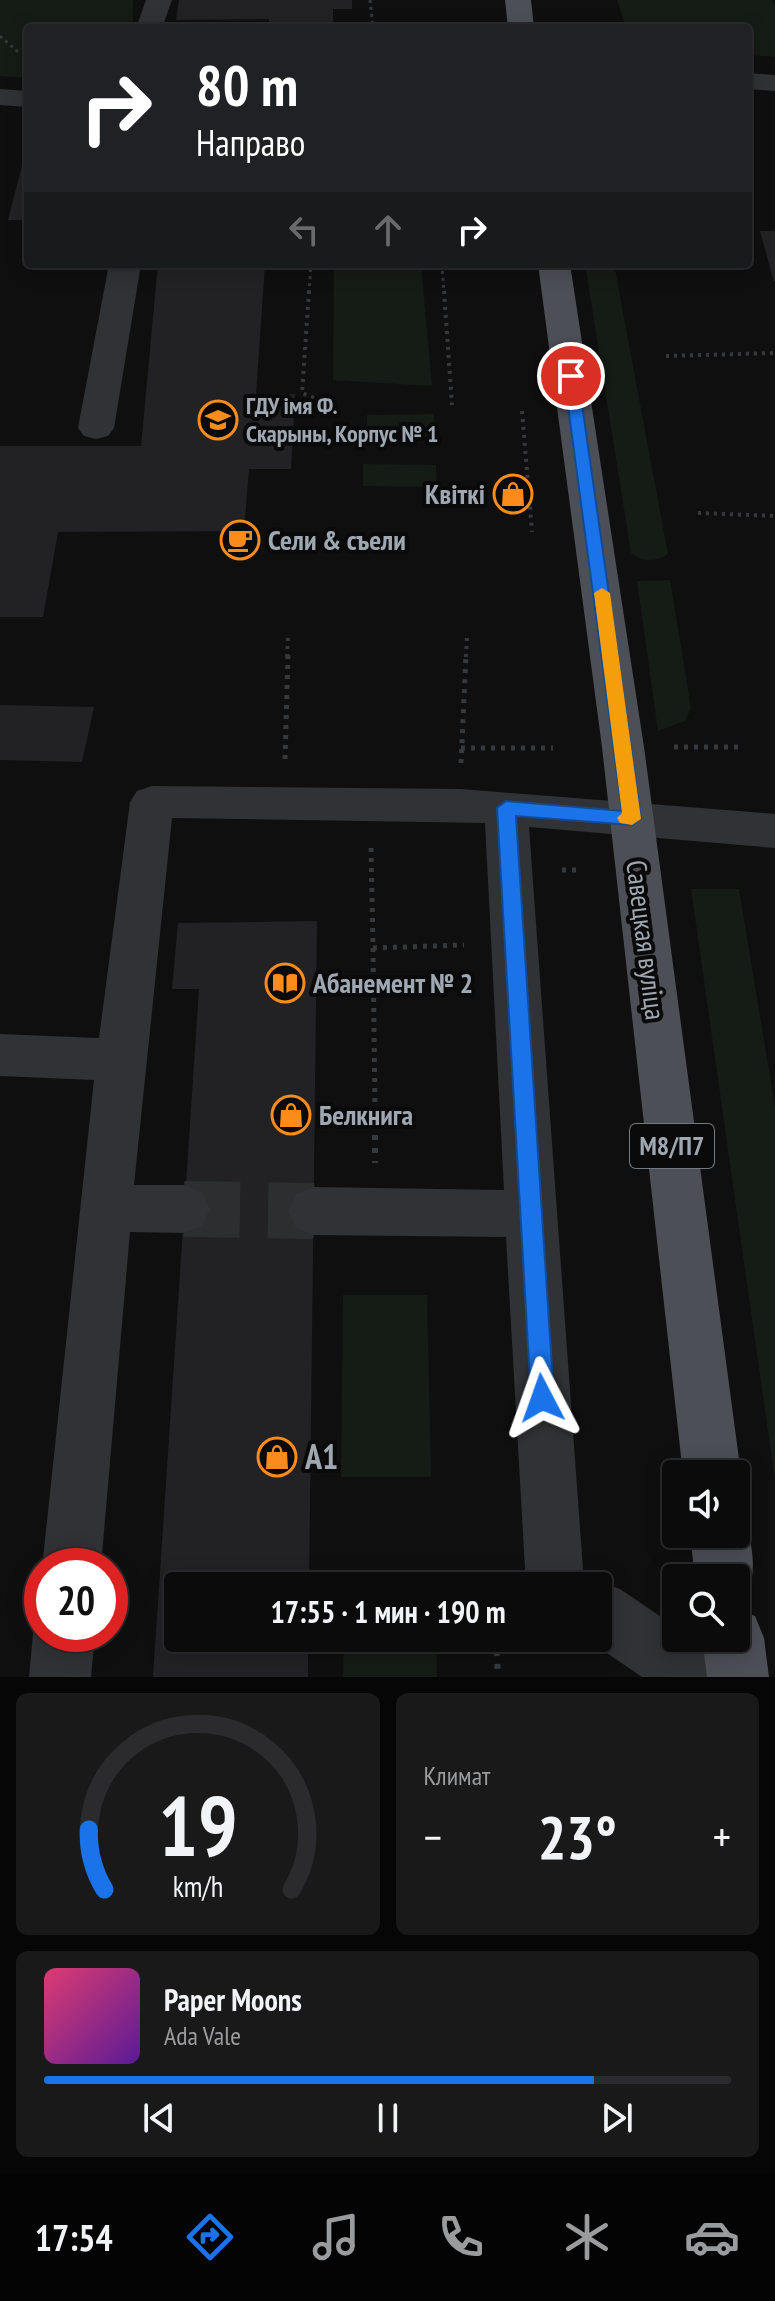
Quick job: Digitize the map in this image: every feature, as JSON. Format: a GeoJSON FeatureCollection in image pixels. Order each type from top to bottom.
{"type":"FeatureCollection","features":[{"type":"Feature","properties":{"kind":"main road"},"geometry":{"type":"LineString","coordinates":[[518,0],[521,24]]}},
{"type":"Feature","properties":{"kind":"main road","name":"Савецкая вуліца"},"geometry":{"type":"LineString","coordinates":[[555,268],[632,819],[710,1460]]}},
{"type":"Feature","properties":{"kind":"main road"},"geometry":{"type":"LineString","coordinates":[[735,1652],[738,1677]]}},
{"type":"Feature","properties":{"kind":"street"},"geometry":{"type":"LineString","coordinates":[[150,24],[159,0]]}},
{"type":"Feature","properties":{"kind":"street"},"geometry":{"type":"LineString","coordinates":[[752,81],[775,83]]}},
{"type":"Feature","properties":{"kind":"street"},"geometry":{"type":"LineString","coordinates":[[0,97],[24,99]]}},
{"type":"Feature","properties":{"kind":"street"},"geometry":{"type":"LineString","coordinates":[[96,428],[124,268]]}},
{"type":"Feature","properties":{"kind":"street"},"geometry":{"type":"LineString","coordinates":[[73,1548],[109,1208],[121,1060],[152,802],[370,803],[506,808],[775,831]]}},
{"type":"Feature","properties":{"kind":"street"},"geometry":{"type":"LineString","coordinates":[[506,808],[553,1572]]}},
{"type":"Feature","properties":{"kind":"street"},"geometry":{"type":"LineString","coordinates":[[0,1055],[121,1060]]}},
{"type":"Feature","properties":{"kind":"street"},"geometry":{"type":"LineString","coordinates":[[109,1208],[184,1209]]}},
{"type":"Feature","properties":{"kind":"street"},"geometry":{"type":"LineString","coordinates":[[314,1211],[530,1214]]}},
{"type":"Feature","properties":{"kind":"street"},"geometry":{"type":"LineString","coordinates":[[612,1620],[696,1677]]}},
{"type":"Feature","properties":{"kind":"street"},"geometry":{"type":"LineString","coordinates":[[60,1677],[62,1652]]}},
{"type":"Feature","properties":{"kind":"path"},"geometry":{"type":"LineString","coordinates":[[370,0],[373,24]]}},
{"type":"Feature","properties":{"kind":"path"},"geometry":{"type":"LineString","coordinates":[[0,36],[17,51],[24,53]]}},
{"type":"Feature","properties":{"kind":"path"},"geometry":{"type":"LineString","coordinates":[[311,268],[302,393],[329,404]]}},
{"type":"Feature","properties":{"kind":"path"},"geometry":{"type":"LineString","coordinates":[[442,268],[452,405]]}},
{"type":"Feature","properties":{"kind":"path"},"geometry":{"type":"LineString","coordinates":[[666,356],[775,353]]}},
{"type":"Feature","properties":{"kind":"path"},"geometry":{"type":"LineString","coordinates":[[522,411],[532,532]]}},
{"type":"Feature","properties":{"kind":"path"},"geometry":{"type":"LineString","coordinates":[[698,513],[775,516]]}},
{"type":"Feature","properties":{"kind":"path"},"geometry":{"type":"LineString","coordinates":[[461,764],[467,635]]}},
{"type":"Feature","properties":{"kind":"path"},"geometry":{"type":"LineString","coordinates":[[284,802],[288,636]]}},
{"type":"Feature","properties":{"kind":"path"},"geometry":{"type":"LineString","coordinates":[[674,747],[743,747]]}},
{"type":"Feature","properties":{"kind":"path"},"geometry":{"type":"LineString","coordinates":[[461,748],[553,748]]}},
{"type":"Feature","properties":{"kind":"path"},"geometry":{"type":"LineString","coordinates":[[370,803],[375,1212]]}},
{"type":"Feature","properties":{"kind":"path"},"geometry":{"type":"LineString","coordinates":[[373,948],[464,945]]}},
{"type":"Feature","properties":{"kind":"path"},"geometry":{"type":"LineString","coordinates":[[497,1652],[498,1677]]}},
{"type":"Feature","properties":{"kind":"shaded area"},"geometry":{"type":"Polygon","coordinates":[[[0,0],[133,0],[133,24],[24,24],[24,78],[0,76],[0,0]]]}},
{"type":"Feature","properties":{"kind":"shaded area"},"geometry":{"type":"Polygon","coordinates":[[[617,0],[771,0],[775,6],[775,57],[752,55],[752,24],[625,24],[617,0]]]}},
{"type":"Feature","properties":{"kind":"shaded area"},"geometry":{"type":"Polygon","coordinates":[[[334,268],[421,268],[432,386],[333,380],[334,268]]]}},
{"type":"Feature","properties":{"kind":"shaded area"},"geometry":{"type":"Polygon","coordinates":[[[586,268],[615,268],[668,554],[659,559],[645,560],[631,553],[586,268]]]}},
{"type":"Feature","properties":{"kind":"shaded area"},"geometry":{"type":"Polygon","coordinates":[[[434,414],[435,437],[367,437],[367,415],[434,414]]]}},
{"type":"Feature","properties":{"kind":"shaded area"},"geometry":{"type":"Polygon","coordinates":[[[363,464],[436,465],[437,487],[363,486],[363,464]]]}},
{"type":"Feature","properties":{"kind":"shaded area"},"geometry":{"type":"Polygon","coordinates":[[[670,580],[691,708],[685,721],[658,731],[637,581],[670,580]]]}},
{"type":"Feature","properties":{"kind":"shaded area"},"geometry":{"type":"Polygon","coordinates":[[[691,889],[739,889],[775,1107],[775,1481],[691,889]]]}},
{"type":"Feature","properties":{"kind":"shaded area"},"geometry":{"type":"Polygon","coordinates":[[[343,1295],[427,1295],[431,1477],[341,1477],[343,1295]]]}},
{"type":"Feature","properties":{"kind":"shaded area"},"geometry":{"type":"Polygon","coordinates":[[[344,1652],[436,1652],[437,1677],[343,1677],[344,1652]]]}},
{"type":"Feature","properties":{"kind":"building"},"geometry":{"type":"Polygon","coordinates":[[[179,0],[352,0],[352,9],[333,9],[333,24],[269,24],[269,19],[176,20],[179,0]]]}},
{"type":"Feature","properties":{"kind":"building"},"geometry":{"type":"Polygon","coordinates":[[[24,158],[24,220],[8,220],[24,158]]]}},
{"type":"Feature","properties":{"kind":"building"},"geometry":{"type":"Polygon","coordinates":[[[760,231],[775,231],[774,282],[760,231]]]}},
{"type":"Feature","properties":{"kind":"building","name":"ГДУ імя Ф. Скарыны, Корпус № 1"},"geometry":{"type":"Polygon","coordinates":[[[158,268],[265,268],[256,395],[295,394],[291,469],[249,469],[244,531],[58,532],[43,617],[0,617],[0,446],[141,446],[158,268]]]}},
{"type":"Feature","properties":{"kind":"building"},"geometry":{"type":"Polygon","coordinates":[[[0,705],[94,707],[82,762],[0,760],[0,705]]]}},
{"type":"Feature","properties":{"kind":"building"},"geometry":{"type":"Polygon","coordinates":[[[317,921],[309,1572],[164,1572],[164,1652],[308,1652],[308,1677],[153,1677],[199,989],[172,989],[178,923],[317,921]]]}},
{"type":"Feature","properties":{"kind":"tunnel"},"geometry":{"type":"LineString","coordinates":[[184,1209],[314,1211]]}},
{"type":"Feature","properties":{"kind":"slow traffic"},"geometry":{"type":"LineString","coordinates":[[602,593],[632,819],[626,818]]}},
{"type":"Feature","properties":{"kind":"place","name":"ГДУ імя Ф. Скарыны, Корпус № 1"},"geometry":{"type":"Point","coordinates":[218,420]}},
{"type":"Feature","properties":{"kind":"place","name":"Квіткі"},"geometry":{"type":"Point","coordinates":[513,494]}},
{"type":"Feature","properties":{"kind":"place","name":"Сели & съели"},"geometry":{"type":"Point","coordinates":[240,540]}},
{"type":"Feature","properties":{"kind":"place","name":"Абанемент № 2"},"geometry":{"type":"Point","coordinates":[285,983]}},
{"type":"Feature","properties":{"kind":"place","name":"Белкнига"},"geometry":{"type":"Point","coordinates":[291,1115]}},
{"type":"Feature","properties":{"kind":"place","name":"A1"},"geometry":{"type":"Point","coordinates":[277,1457]}},
{"type":"Feature","properties":{"kind":"route"},"geometry":{"type":"LineString","coordinates":[[542,1398],[506,808],[632,819],[571,376]]}}]}
